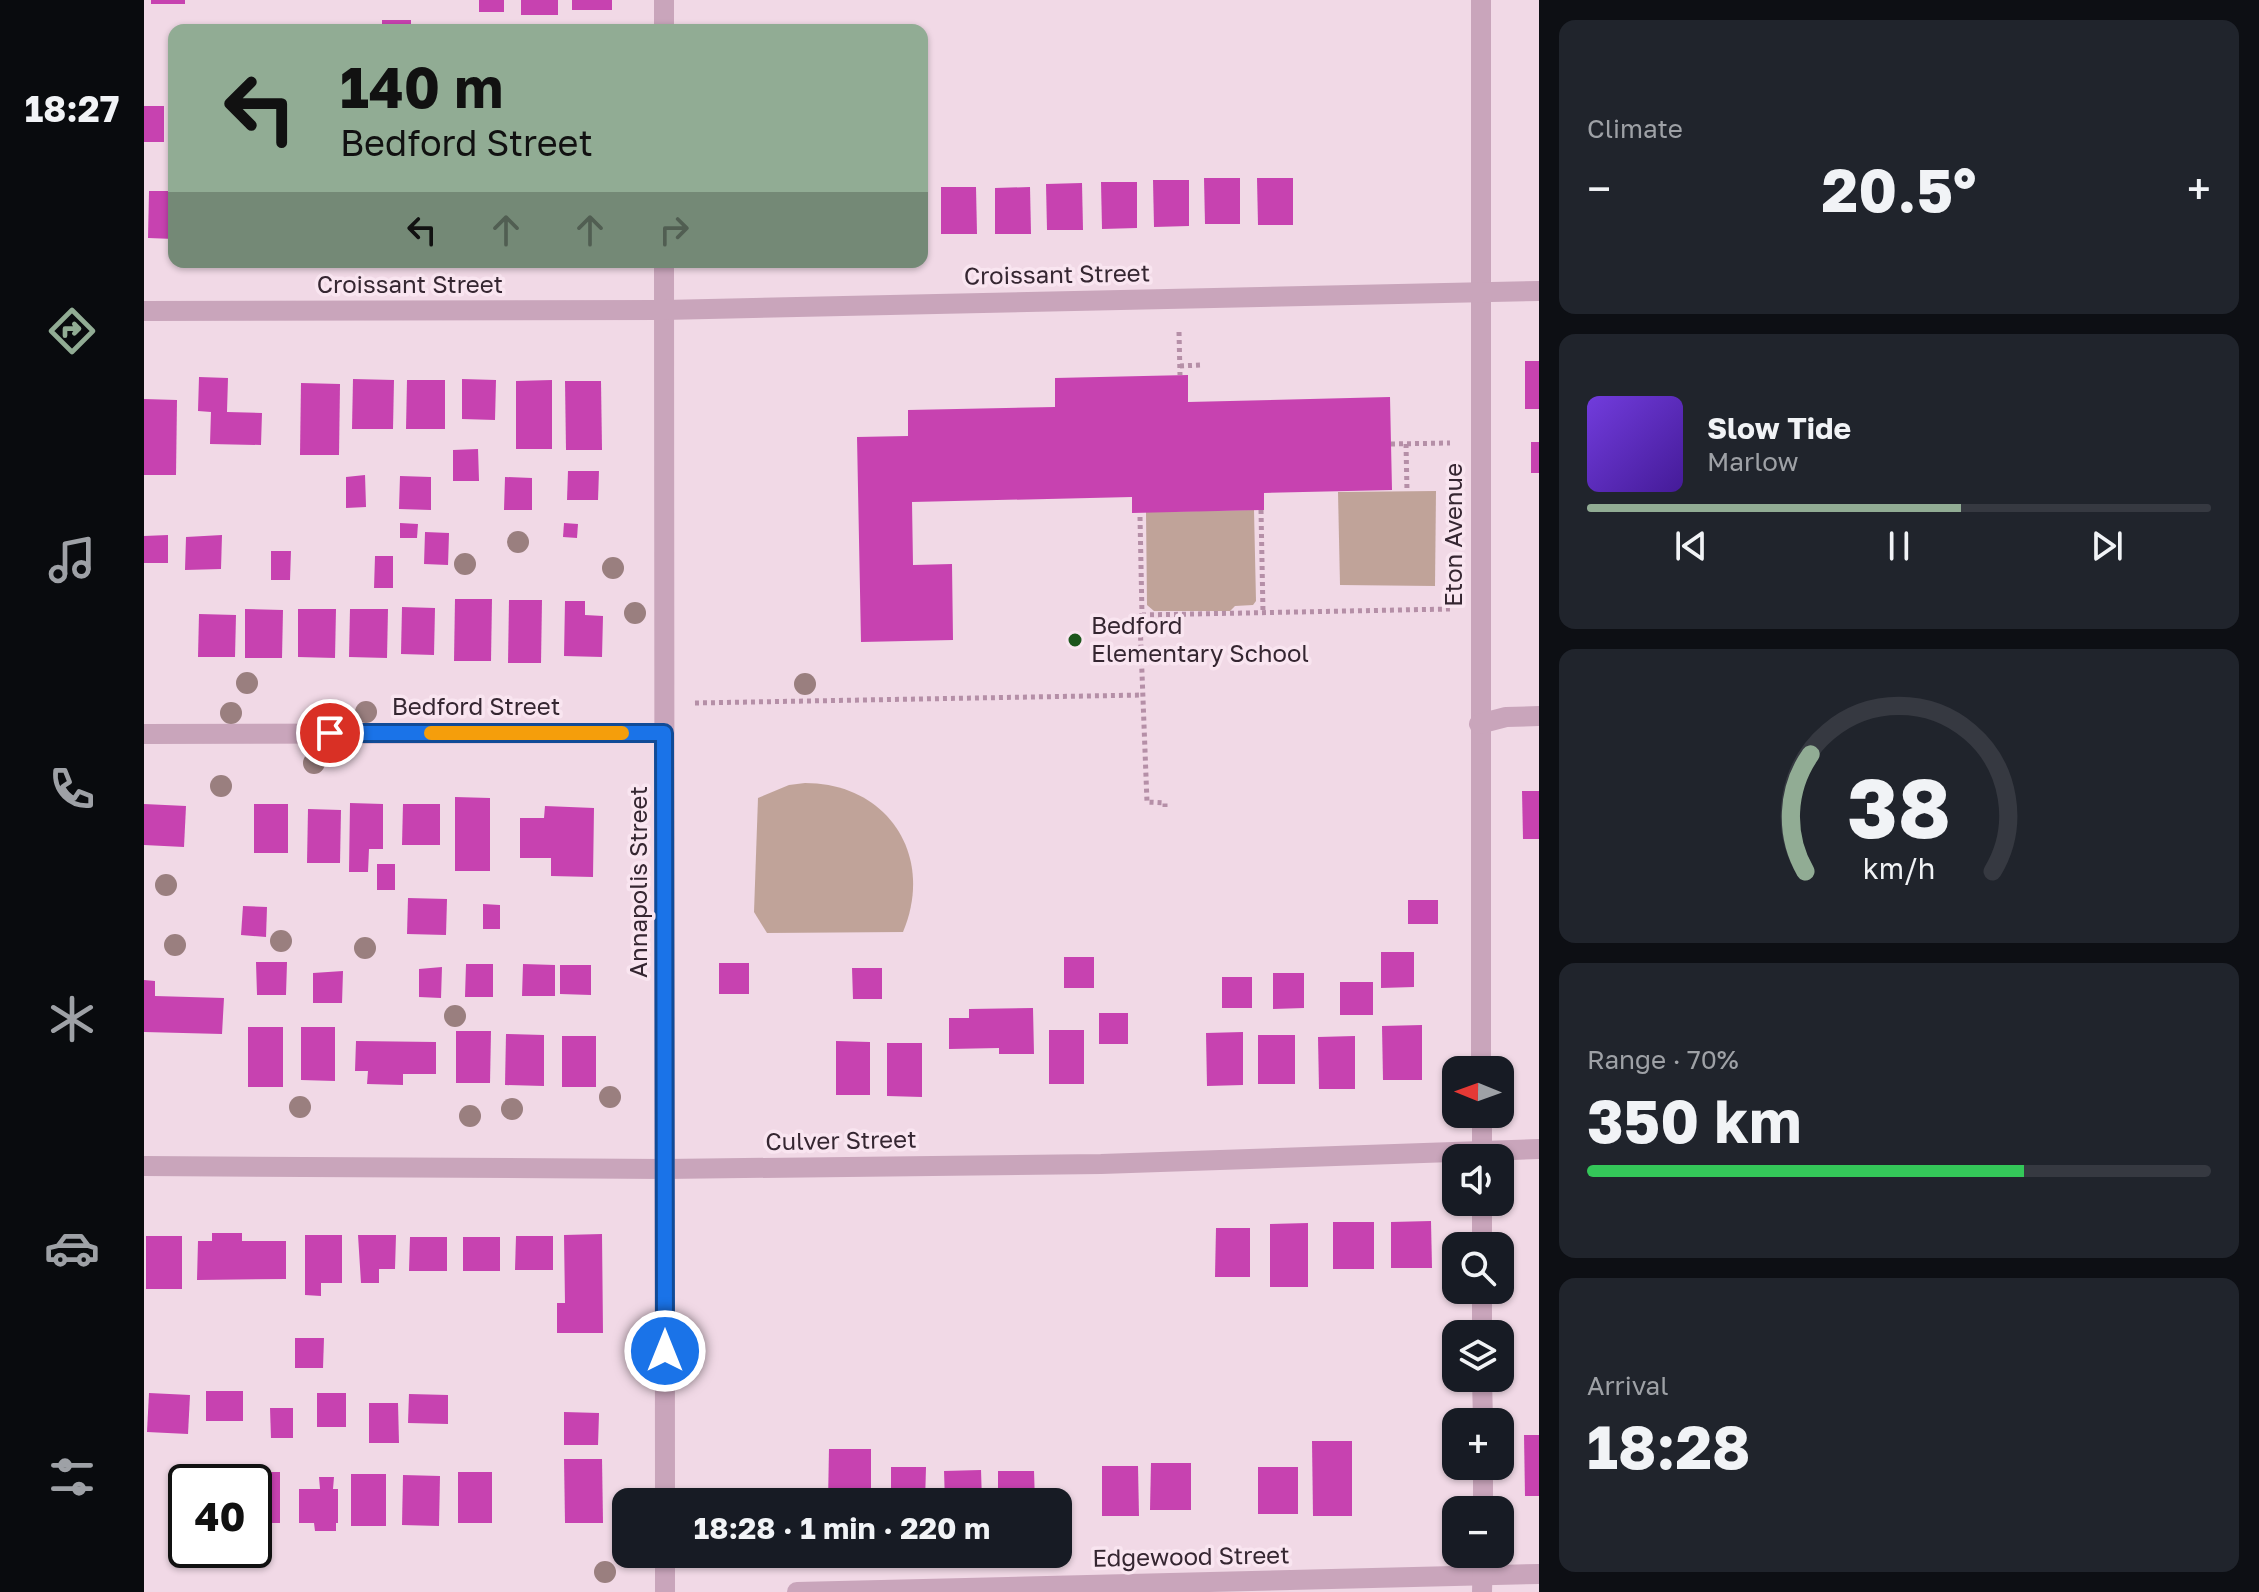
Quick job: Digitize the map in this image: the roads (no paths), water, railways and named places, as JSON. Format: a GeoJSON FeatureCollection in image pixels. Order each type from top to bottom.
{"type":"FeatureCollection","features":[{"type":"Feature","properties":{"kind":"street"},"geometry":{"type":"LineString","coordinates":[[664,0],[664,24]]}},
{"type":"Feature","properties":{"kind":"street","name":"Eton Avenue"},"geometry":{"type":"LineString","coordinates":[[1481,0],[1481,1056]]}},
{"type":"Feature","properties":{"kind":"street","name":"Annapolis Street"},"geometry":{"type":"LineString","coordinates":[[664,268],[665,1488]]}},
{"type":"Feature","properties":{"kind":"street","name":"Croissant Street"},"geometry":{"type":"LineString","coordinates":[[144,311],[664,310],[1539,291]]}},
{"type":"Feature","properties":{"kind":"street"},"geometry":{"type":"LineString","coordinates":[[1479,724],[1506,717],[1539,716]]}},
{"type":"Feature","properties":{"kind":"street","name":"Bedford Street"},"geometry":{"type":"LineString","coordinates":[[144,734],[664,733]]}},
{"type":"Feature","properties":{"kind":"street","name":"Culver Street"},"geometry":{"type":"LineString","coordinates":[[1514,1152],[1539,1149]]}},
{"type":"Feature","properties":{"kind":"street","name":"Culver Street"},"geometry":{"type":"LineString","coordinates":[[144,1166],[664,1169],[1442,1156]]}},
{"type":"Feature","properties":{"kind":"street"},"geometry":{"type":"LineString","coordinates":[[665,1568],[665,1592]]}},
{"type":"Feature","properties":{"kind":"street","name":"Edgewood Street"},"geometry":{"type":"LineString","coordinates":[[797,1592],[1482,1584],[1539,1574]]}},
{"type":"Feature","properties":{"kind":"place","name":"Bedford Elementary School"},"geometry":{"type":"Point","coordinates":[1075,640]}}]}
